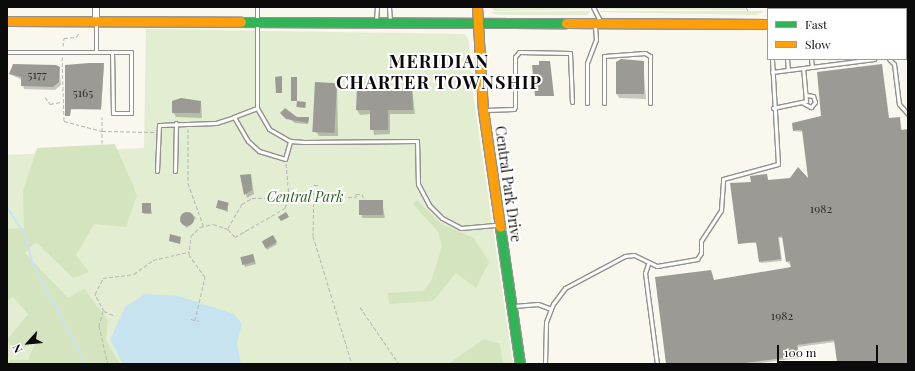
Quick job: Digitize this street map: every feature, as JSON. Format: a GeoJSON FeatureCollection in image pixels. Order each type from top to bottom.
{"type":"FeatureCollection","features":[{"type":"Feature","properties":{"kind":"main road","name":"Central Park Drive"},"geometry":{"type":"LineString","coordinates":[[477,7],[483,110],[520,364]]}},
{"type":"Feature","properties":{"kind":"main road"},"geometry":{"type":"LineString","coordinates":[[7,21],[96,19],[767,24]]}},
{"type":"Feature","properties":{"kind":"street"},"geometry":{"type":"LineString","coordinates":[[96,7],[96,19]]}},
{"type":"Feature","properties":{"kind":"lane"},"geometry":{"type":"LineString","coordinates":[[256,7],[257,108],[270,129],[290,141],[417,141],[418,184],[433,209],[461,228],[500,225]]}},
{"type":"Feature","properties":{"kind":"lane"},"geometry":{"type":"LineString","coordinates":[[376,22],[377,7]]}},
{"type":"Feature","properties":{"kind":"lane"},"geometry":{"type":"LineString","coordinates":[[389,7],[390,22]]}},
{"type":"Feature","properties":{"kind":"lane"},"geometry":{"type":"LineString","coordinates":[[587,102],[587,63],[596,40],[598,23],[593,7]]}},
{"type":"Feature","properties":{"kind":"lane"},"geometry":{"type":"LineString","coordinates":[[96,19],[96,52]]}},
{"type":"Feature","properties":{"kind":"lane"},"geometry":{"type":"LineString","coordinates":[[7,52],[112,52],[131,52],[131,113],[113,113],[112,52]]}},
{"type":"Feature","properties":{"kind":"lane"},"geometry":{"type":"LineString","coordinates":[[483,110],[514,108],[517,53],[570,54],[572,102]]}},
{"type":"Feature","properties":{"kind":"lane"},"geometry":{"type":"LineString","coordinates":[[604,102],[604,56],[645,53],[650,56],[650,103]]}},
{"type":"Feature","properties":{"kind":"lane"},"geometry":{"type":"LineString","coordinates":[[545,364],[543,336],[550,309],[571,284],[622,257],[634,255],[648,264],[697,260],[702,253],[701,241],[721,210],[723,179],[778,164],[773,108],[772,60]]}},
{"type":"Feature","properties":{"kind":"lane"},"geometry":{"type":"LineString","coordinates":[[787,60],[788,70]]}},
{"type":"Feature","properties":{"kind":"lane"},"geometry":{"type":"LineString","coordinates":[[811,60],[812,67]]}},
{"type":"Feature","properties":{"kind":"lane"},"geometry":{"type":"LineString","coordinates":[[772,72],[866,60]]}},
{"type":"Feature","properties":{"kind":"lane"},"geometry":{"type":"LineString","coordinates":[[890,60],[894,64],[899,104],[908,114]]}},
{"type":"Feature","properties":{"kind":"lane"},"geometry":{"type":"LineString","coordinates":[[803,68],[806,95],[803,104]]}},
{"type":"Feature","properties":{"kind":"lane"},"geometry":{"type":"LineString","coordinates":[[773,108],[803,104],[811,107],[815,102],[813,96],[806,95]]}},
{"type":"Feature","properties":{"kind":"lane"},"geometry":{"type":"LineString","coordinates":[[157,171],[157,132],[163,123],[216,123],[257,108]]}},
{"type":"Feature","properties":{"kind":"lane"},"geometry":{"type":"LineString","coordinates":[[234,117],[248,141],[259,151],[285,159],[290,141]]}},
{"type":"Feature","properties":{"kind":"lane"},"geometry":{"type":"LineString","coordinates":[[176,123],[176,171]]}},
{"type":"Feature","properties":{"kind":"lane"},"geometry":{"type":"LineString","coordinates":[[648,264],[645,273],[657,364]]}},
{"type":"Feature","properties":{"kind":"lane"},"geometry":{"type":"LineString","coordinates":[[512,306],[538,304],[550,309]]}},
{"type":"Feature","properties":{"kind":"path"},"geometry":{"type":"LineString","coordinates":[[746,7],[748,11]]}},
{"type":"Feature","properties":{"kind":"path"},"geometry":{"type":"LineString","coordinates":[[62,48],[64,38],[76,37],[79,32]]}},
{"type":"Feature","properties":{"kind":"path"},"geometry":{"type":"LineString","coordinates":[[62,56],[62,102],[64,121],[102,131],[157,132]]}},
{"type":"Feature","properties":{"kind":"path"},"geometry":{"type":"LineString","coordinates":[[45,97],[50,104],[62,102]]}},
{"type":"Feature","properties":{"kind":"path"},"geometry":{"type":"LineString","coordinates":[[102,117],[102,143]]}},
{"type":"Feature","properties":{"kind":"path"},"geometry":{"type":"LineString","coordinates":[[188,123],[188,183],[204,226]]}},
{"type":"Feature","properties":{"kind":"path"},"geometry":{"type":"LineString","coordinates":[[195,320],[205,277],[189,252],[191,236],[204,226],[216,224],[228,229],[235,237],[285,208],[288,197],[285,159]]}},
{"type":"Feature","properties":{"kind":"path"},"geometry":{"type":"LineString","coordinates":[[318,185],[314,185],[313,236],[352,364]]}},
{"type":"Feature","properties":{"kind":"path"},"geometry":{"type":"LineString","coordinates":[[228,229],[245,201],[288,197],[356,197],[356,194],[362,194],[364,199]]}},
{"type":"Feature","properties":{"kind":"path"},"geometry":{"type":"LineString","coordinates":[[113,316],[104,311],[95,294],[103,278],[134,274],[153,260],[189,252]]}},
{"type":"Feature","properties":{"kind":"path"},"geometry":{"type":"LineString","coordinates":[[360,307],[400,364]]}},
{"type":"Feature","properties":{"kind":"path"},"geometry":{"type":"LineString","coordinates":[[104,311],[99,326],[108,364]]}},
{"type":"Feature","properties":{"kind":"path"},"geometry":{"type":"LineString","coordinates":[[190,319],[199,321]]}},
{"type":"Feature","properties":{"kind":"green space"},"geometry":{"type":"Polygon","coordinates":[[[492,7],[590,7],[590,9],[494,11],[492,7]]]}},
{"type":"Feature","properties":{"kind":"green space"},"geometry":{"type":"Polygon","coordinates":[[[599,7],[745,7],[746,10],[601,9],[599,7]]]}},
{"type":"Feature","properties":{"kind":"green space"},"geometry":{"type":"Polygon","coordinates":[[[779,7],[889,7],[889,8],[779,7]]]}},
{"type":"Feature","properties":{"kind":"green space"},"geometry":{"type":"Polygon","coordinates":[[[590,11],[588,15],[498,15],[490,12],[590,11]]]}},
{"type":"Feature","properties":{"kind":"green space"},"geometry":{"type":"Polygon","coordinates":[[[601,11],[764,11],[757,15],[600,12],[601,11]]]}},
{"type":"Feature","properties":{"kind":"green space","name":"Central Park"},"geometry":{"type":"Polygon","coordinates":[[[146,29],[465,34],[469,41],[472,87],[513,364],[7,364],[7,155],[144,148],[146,29]]]}},
{"type":"Feature","properties":{"kind":"green space"},"geometry":{"type":"Polygon","coordinates":[[[115,144],[137,195],[126,227],[94,224],[76,255],[89,272],[73,278],[36,242],[25,253],[68,298],[84,289],[108,320],[106,341],[120,364],[8,364],[10,360],[28,360],[36,342],[15,352],[7,340],[28,314],[13,297],[7,301],[7,229],[24,228],[23,191],[37,148],[115,144]]]}},
{"type":"Feature","properties":{"kind":"green space"},"geometry":{"type":"Polygon","coordinates":[[[417,200],[441,224],[474,238],[489,262],[476,288],[456,273],[433,301],[389,304],[388,293],[423,291],[431,281],[442,247],[438,232],[413,204],[417,200]]]}},
{"type":"Feature","properties":{"kind":"green space"},"geometry":{"type":"Polygon","coordinates":[[[484,339],[500,344],[503,364],[448,364],[484,339]]]}},
{"type":"Feature","properties":{"kind":"water"},"geometry":{"type":"Polygon","coordinates":[[[145,294],[179,296],[234,314],[242,324],[237,343],[241,364],[123,364],[110,340],[125,307],[145,294]]]}},
{"type":"Feature","properties":{"kind":"building"},"geometry":{"type":"Polygon","coordinates":[[[621,59],[644,61],[644,94],[616,94],[616,62],[621,59]]]}},
{"type":"Feature","properties":{"kind":"building"},"geometry":{"type":"Polygon","coordinates":[[[539,61],[550,61],[554,96],[535,96],[532,65],[539,65],[539,61]]]}},
{"type":"Feature","properties":{"kind":"building"},"geometry":{"type":"Polygon","coordinates":[[[104,63],[101,109],[71,109],[70,116],[65,116],[65,65],[104,63]]]}},
{"type":"Feature","properties":{"kind":"building"},"geometry":{"type":"Polygon","coordinates":[[[13,64],[56,65],[60,67],[59,82],[53,87],[21,86],[21,77],[9,74],[13,64]]]}},
{"type":"Feature","properties":{"kind":"building"},"geometry":{"type":"Polygon","coordinates":[[[882,64],[889,118],[900,117],[901,130],[908,129],[908,364],[828,364],[837,362],[834,340],[797,345],[799,356],[736,364],[666,364],[655,277],[711,270],[714,280],[791,267],[790,261],[786,262],[782,236],[778,237],[781,259],[759,262],[756,242],[738,244],[730,183],[751,182],[750,176],[767,174],[768,180],[790,178],[798,167],[808,178],[802,130],[793,131],[792,123],[821,116],[817,72],[882,64]]]}},
{"type":"Feature","properties":{"kind":"building"},"geometry":{"type":"Polygon","coordinates":[[[282,76],[282,93],[276,93],[275,77],[282,76]]]}},
{"type":"Feature","properties":{"kind":"building"},"geometry":{"type":"Polygon","coordinates":[[[291,77],[297,77],[297,101],[291,101],[291,77]]]}},
{"type":"Feature","properties":{"kind":"building"},"geometry":{"type":"Polygon","coordinates":[[[315,82],[337,83],[334,133],[312,132],[315,82]]]}},
{"type":"Feature","properties":{"kind":"building"},"geometry":{"type":"Polygon","coordinates":[[[357,87],[412,87],[413,110],[388,110],[388,130],[370,130],[370,110],[356,110],[357,87]]]}},
{"type":"Feature","properties":{"kind":"building"},"geometry":{"type":"Polygon","coordinates":[[[181,98],[201,101],[200,113],[172,113],[172,101],[181,98]]]}},
{"type":"Feature","properties":{"kind":"building"},"geometry":{"type":"Polygon","coordinates":[[[297,101],[306,102],[305,108],[296,107],[297,101]]]}},
{"type":"Feature","properties":{"kind":"building"},"geometry":{"type":"Polygon","coordinates":[[[285,108],[297,117],[309,117],[308,123],[286,119],[280,113],[285,108]]]}},
{"type":"Feature","properties":{"kind":"building"},"geometry":{"type":"Polygon","coordinates":[[[251,174],[252,190],[244,195],[240,175],[251,174]]]}},
{"type":"Feature","properties":{"kind":"building"},"geometry":{"type":"Polygon","coordinates":[[[218,200],[229,203],[227,211],[216,208],[218,200]]]}},
{"type":"Feature","properties":{"kind":"building"},"geometry":{"type":"Polygon","coordinates":[[[359,200],[383,200],[383,215],[359,215],[359,200]]]}},
{"type":"Feature","properties":{"kind":"building"},"geometry":{"type":"Polygon","coordinates":[[[142,203],[151,203],[151,213],[142,213],[142,203]]]}},
{"type":"Feature","properties":{"kind":"building"},"geometry":{"type":"Polygon","coordinates":[[[187,212],[192,214],[194,219],[192,224],[187,226],[182,224],[180,219],[182,214],[187,212]]]}},
{"type":"Feature","properties":{"kind":"building"},"geometry":{"type":"Polygon","coordinates":[[[286,212],[289,217],[281,221],[278,217],[286,212]]]}},
{"type":"Feature","properties":{"kind":"building"},"geometry":{"type":"Polygon","coordinates":[[[170,234],[181,237],[180,244],[169,241],[170,234]]]}},
{"type":"Feature","properties":{"kind":"building"},"geometry":{"type":"Polygon","coordinates":[[[273,235],[277,242],[266,248],[262,242],[273,235]]]}},
{"type":"Feature","properties":{"kind":"building"},"geometry":{"type":"Polygon","coordinates":[[[253,254],[255,262],[242,265],[240,257],[253,254]]]}},
{"type":"Feature","properties":{"kind":"waterway"},"geometry":{"type":"LineString","coordinates":[[7,207],[25,235],[32,262],[86,364]]}},
{"type":"Feature","properties":{"kind":"traffic: fast"},"geometry":{"type":"LineString","coordinates":[[241,22],[566,23]]}},
{"type":"Feature","properties":{"kind":"traffic: fast"},"geometry":{"type":"LineString","coordinates":[[500,227],[520,364]]}},
{"type":"Feature","properties":{"kind":"traffic: slow"},"geometry":{"type":"LineString","coordinates":[[477,7],[483,110],[500,227]]}},
{"type":"Feature","properties":{"kind":"traffic: slow"},"geometry":{"type":"LineString","coordinates":[[7,21],[241,22]]}},
{"type":"Feature","properties":{"kind":"traffic: slow"},"geometry":{"type":"LineString","coordinates":[[566,23],[767,24]]}},
{"type":"Feature","properties":{"kind":"district","name":"MERIDIAN CHARTER TOWNSHIP"},"geometry":{"type":"Point","coordinates":[439,72]}}]}
